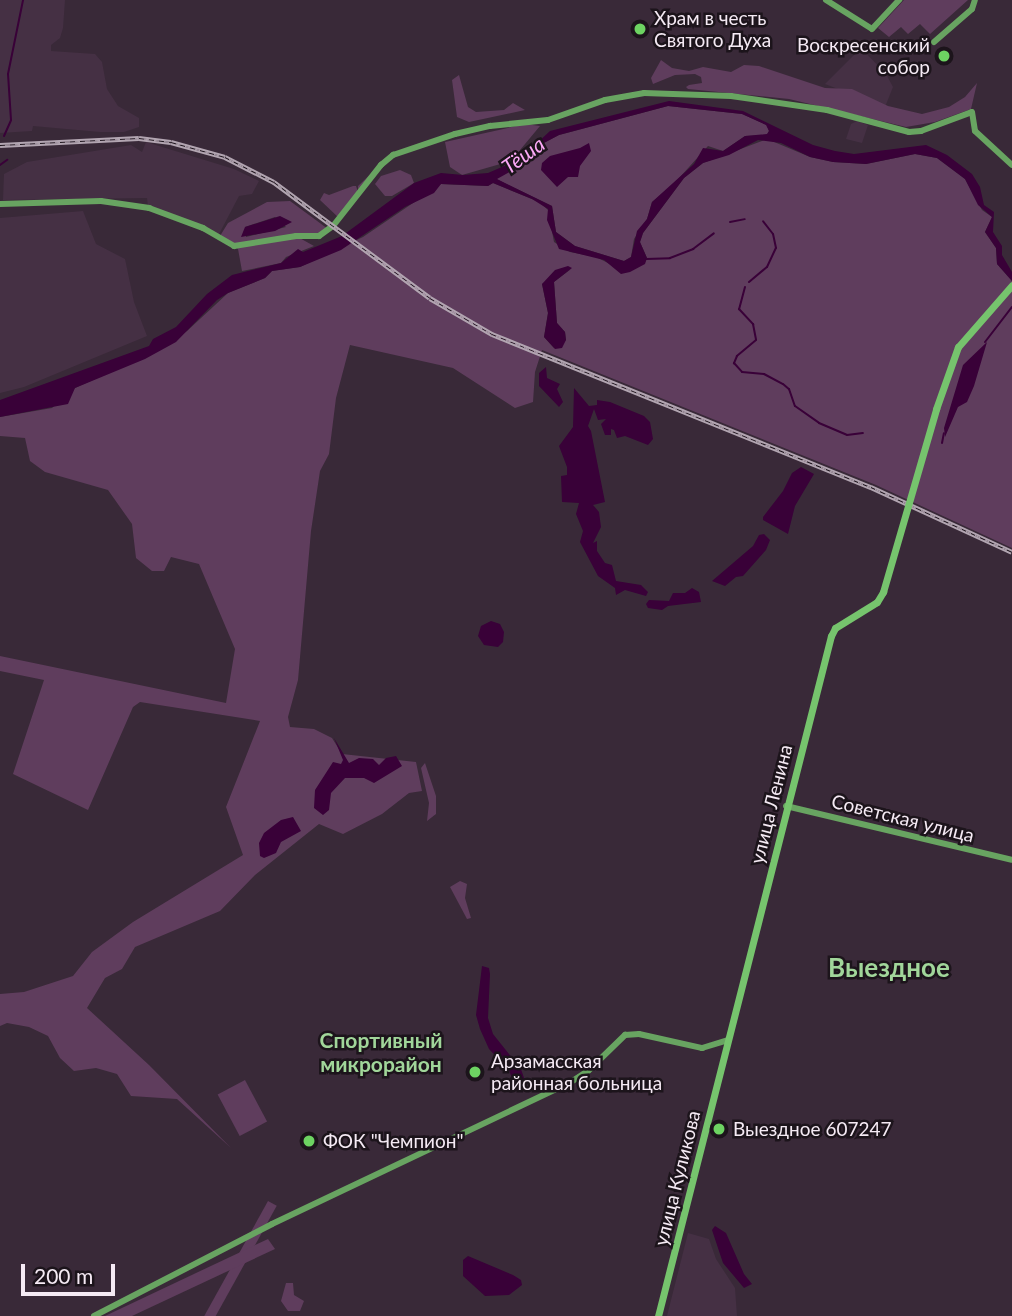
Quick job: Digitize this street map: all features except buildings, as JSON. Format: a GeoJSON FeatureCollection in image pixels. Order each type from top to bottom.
{"type":"FeatureCollection","features":[{"type":"Feature","properties":{"kind":"main road","name":"улица Ленина"},"geometry":{"type":"LineString","coordinates":[[727,1044],[831,636],[835,628],[877,602],[883,592],[936,409],[958,347],[1012,285]]}},
{"type":"Feature","properties":{"kind":"main road","name":"улица Куликова"},"geometry":{"type":"LineString","coordinates":[[658,1316],[727,1044]]}},
{"type":"Feature","properties":{"kind":"street"},"geometry":{"type":"LineString","coordinates":[[826,0],[872,29],[899,0]]}},
{"type":"Feature","properties":{"kind":"street"},"geometry":{"type":"LineString","coordinates":[[934,42],[972,9],[975,0]]}},
{"type":"Feature","properties":{"kind":"street"},"geometry":{"type":"LineString","coordinates":[[0,204],[101,201],[149,208],[203,228],[234,246],[296,236],[319,236],[333,226],[385,161],[393,155],[455,134],[490,126],[548,120],[605,100],[644,93],[731,96],[847,114],[909,132],[922,131],[972,112],[975,131],[1012,165]]}},
{"type":"Feature","properties":{"kind":"street","name":"Советская улица"},"geometry":{"type":"LineString","coordinates":[[786,806],[1012,860]]}},
{"type":"Feature","properties":{"kind":"street"},"geometry":{"type":"LineString","coordinates":[[94,1316],[272,1224],[571,1082],[588,1072],[625,1035],[639,1034],[702,1048],[727,1044]]}},
{"type":"Feature","properties":{"kind":"shaded area"},"geometry":{"type":"Polygon","coordinates":[[[0,0],[65,0],[63,28],[60,38],[51,45],[51,51],[95,54],[102,62],[107,89],[118,106],[139,118],[139,127],[124,132],[100,132],[33,126],[32,131],[0,133],[0,0]]]}},
{"type":"Feature","properties":{"kind":"shaded area"},"geometry":{"type":"Polygon","coordinates":[[[904,0],[968,0],[930,34],[920,24],[908,34],[901,27],[889,37],[878,28],[904,0]]]}},
{"type":"Feature","properties":{"kind":"shaded area"},"geometry":{"type":"Polygon","coordinates":[[[861,48],[886,74],[893,87],[885,107],[825,84],[861,48]]]}},
{"type":"Feature","properties":{"kind":"shaded area"},"geometry":{"type":"Polygon","coordinates":[[[661,60],[672,68],[689,71],[703,67],[731,72],[744,65],[759,66],[825,88],[852,89],[888,106],[922,114],[949,107],[965,97],[977,83],[971,109],[935,122],[906,127],[789,99],[688,89],[686,87],[689,85],[702,83],[701,77],[695,74],[675,75],[653,84],[651,78],[661,60]]]}},
{"type":"Feature","properties":{"kind":"shaded area"},"geometry":{"type":"Polygon","coordinates":[[[459,75],[468,107],[476,112],[504,110],[513,103],[525,110],[469,122],[457,117],[452,80],[459,75]]]}},
{"type":"Feature","properties":{"kind":"shaded area"},"geometry":{"type":"Polygon","coordinates":[[[669,101],[743,111],[813,145],[835,151],[854,154],[926,145],[947,155],[972,174],[980,187],[984,205],[994,212],[993,232],[1002,246],[1002,255],[1012,272],[1012,281],[997,264],[996,248],[985,232],[992,217],[978,205],[965,179],[937,158],[915,154],[866,164],[833,162],[810,157],[781,143],[758,140],[729,155],[703,163],[684,178],[643,233],[640,242],[647,258],[645,264],[630,272],[621,274],[604,260],[559,249],[547,220],[548,209],[532,199],[493,183],[488,186],[441,184],[434,193],[405,207],[341,250],[300,267],[272,271],[265,278],[228,293],[217,300],[176,342],[145,359],[75,388],[68,404],[0,417],[0,400],[149,346],[153,339],[176,327],[207,294],[232,275],[281,263],[298,249],[303,252],[342,236],[414,183],[441,173],[488,173],[520,159],[550,131],[669,101]],[[668,106],[559,135],[540,145],[513,170],[497,179],[552,206],[556,232],[575,246],[624,261],[631,257],[637,231],[647,219],[652,202],[694,164],[703,148],[723,151],[745,136],[767,134],[769,131],[766,125],[742,114],[668,106]]]}},
{"type":"Feature","properties":{"kind":"shaded area"},"geometry":{"type":"Polygon","coordinates":[[[668,106],[742,114],[767,125],[769,131],[767,135],[745,136],[723,151],[708,146],[671,187],[652,202],[647,219],[634,239],[631,257],[624,261],[575,246],[556,232],[552,206],[496,179],[540,145],[559,135],[668,106]]]}},
{"type":"Feature","properties":{"kind":"shaded area"},"geometry":{"type":"Polygon","coordinates":[[[857,121],[868,125],[862,143],[846,139],[851,124],[857,121]]]}},
{"type":"Feature","properties":{"kind":"shaded area"},"geometry":{"type":"Polygon","coordinates":[[[525,124],[540,126],[520,150],[518,159],[462,175],[450,167],[445,142],[525,124]]]}},
{"type":"Feature","properties":{"kind":"shaded area"},"geometry":{"type":"Polygon","coordinates":[[[767,139],[810,157],[833,162],[866,164],[915,154],[937,158],[965,179],[982,210],[992,217],[985,232],[996,248],[997,264],[1012,281],[1012,548],[876,485],[542,350],[535,372],[533,402],[515,408],[453,368],[350,345],[336,398],[329,454],[320,471],[311,531],[298,680],[288,717],[290,727],[314,729],[332,738],[342,754],[416,762],[422,791],[409,793],[382,814],[343,834],[319,824],[255,875],[220,911],[135,947],[122,969],[105,978],[87,1008],[149,1065],[231,1148],[177,1099],[131,1096],[117,1074],[96,1068],[74,1071],[60,1058],[48,1036],[29,1027],[7,1023],[0,1026],[0,994],[24,992],[73,976],[92,952],[133,922],[243,855],[226,807],[260,721],[140,702],[133,707],[88,810],[13,774],[44,680],[0,671],[0,656],[226,703],[235,649],[199,564],[171,557],[164,571],[152,571],[136,558],[132,524],[108,490],[45,472],[30,461],[25,438],[0,436],[0,417],[52,408],[75,388],[157,351],[187,331],[228,293],[265,278],[272,271],[300,267],[363,237],[441,184],[488,186],[493,183],[539,202],[548,210],[554,242],[570,252],[596,257],[610,264],[647,258],[640,242],[643,233],[684,178],[703,163],[767,139]],[[571,269],[542,284],[548,313],[544,337],[554,348],[566,340],[565,332],[557,323],[554,282],[571,269]]]}},
{"type":"Feature","properties":{"kind":"shaded area"},"geometry":{"type":"Polygon","coordinates":[[[146,142],[234,169],[259,181],[252,194],[239,196],[218,236],[148,206],[147,198],[3,200],[4,174],[27,162],[131,145],[142,152],[146,142]]]}},
{"type":"Feature","properties":{"kind":"shaded area"},"geometry":{"type":"Polygon","coordinates":[[[589,143],[591,151],[580,166],[578,177],[568,177],[557,187],[541,170],[542,163],[550,156],[589,143]]]}},
{"type":"Feature","properties":{"kind":"shaded area"},"geometry":{"type":"Polygon","coordinates":[[[380,165],[339,218],[320,200],[324,193],[329,195],[353,186],[356,186],[358,192],[358,186],[380,165]]]}},
{"type":"Feature","properties":{"kind":"shaded area"},"geometry":{"type":"Polygon","coordinates":[[[400,170],[411,175],[414,183],[392,196],[385,196],[375,184],[381,176],[400,170]]]}},
{"type":"Feature","properties":{"kind":"shaded area"},"geometry":{"type":"Polygon","coordinates":[[[290,201],[328,229],[320,234],[296,236],[314,246],[286,257],[281,263],[242,271],[238,249],[220,236],[228,223],[267,202],[290,201]],[[275,217],[245,227],[246,237],[286,227],[275,217]]]}},
{"type":"Feature","properties":{"kind":"shaded area"},"geometry":{"type":"Polygon","coordinates":[[[83,211],[96,244],[125,259],[134,302],[147,336],[24,387],[0,393],[0,218],[83,211]]]}},
{"type":"Feature","properties":{"kind":"shaded area"},"geometry":{"type":"Polygon","coordinates":[[[280,216],[292,222],[275,231],[241,237],[245,227],[280,216]]]}},
{"type":"Feature","properties":{"kind":"shaded area"},"geometry":{"type":"Polygon","coordinates":[[[568,266],[572,268],[554,282],[557,323],[565,332],[566,340],[562,348],[555,349],[544,337],[548,313],[542,284],[555,270],[568,266]]]}},
{"type":"Feature","properties":{"kind":"shaded area"},"geometry":{"type":"Polygon","coordinates":[[[987,342],[967,402],[958,407],[945,437],[944,428],[963,365],[987,342]]]}},
{"type":"Feature","properties":{"kind":"shaded area"},"geometry":{"type":"Polygon","coordinates":[[[546,367],[547,378],[560,384],[557,389],[563,402],[559,407],[539,386],[539,373],[546,367]]]}},
{"type":"Feature","properties":{"kind":"shaded area"},"geometry":{"type":"Polygon","coordinates":[[[574,388],[589,406],[597,405],[597,400],[610,402],[644,416],[650,422],[653,439],[648,445],[625,436],[617,438],[611,429],[611,435],[605,435],[601,424],[606,419],[598,420],[594,409],[588,426],[605,502],[593,505],[599,512],[601,527],[593,543],[597,541],[597,551],[605,563],[612,565],[616,581],[641,585],[648,592],[646,596],[625,590],[616,595],[615,588],[598,576],[580,542],[583,531],[576,514],[579,503],[562,502],[561,476],[567,475],[567,467],[559,446],[573,427],[574,388]]]}},
{"type":"Feature","properties":{"kind":"shaded area"},"geometry":{"type":"Polygon","coordinates":[[[801,467],[814,474],[795,506],[788,534],[763,520],[763,517],[783,491],[792,473],[801,467]]]}},
{"type":"Feature","properties":{"kind":"shaded area"},"geometry":{"type":"Polygon","coordinates":[[[764,534],[770,540],[766,550],[743,576],[736,577],[725,586],[712,581],[753,546],[759,535],[764,534]]]}},
{"type":"Feature","properties":{"kind":"shaded area"},"geometry":{"type":"Polygon","coordinates":[[[692,588],[699,592],[701,602],[668,606],[662,610],[648,608],[646,604],[649,600],[669,601],[673,593],[685,593],[692,588]]]}},
{"type":"Feature","properties":{"kind":"shaded area"},"geometry":{"type":"Polygon","coordinates":[[[491,621],[500,624],[504,632],[503,642],[498,647],[484,645],[478,636],[481,626],[491,621]]]}},
{"type":"Feature","properties":{"kind":"shaded area"},"geometry":{"type":"Polygon","coordinates":[[[334,738],[349,763],[359,758],[373,759],[379,765],[386,758],[396,756],[402,766],[374,783],[364,778],[345,778],[331,793],[329,810],[323,815],[314,808],[315,790],[333,762],[341,764],[343,760],[334,738]]]}},
{"type":"Feature","properties":{"kind":"shaded area"},"geometry":{"type":"Polygon","coordinates":[[[425,763],[436,796],[436,814],[427,821],[429,803],[421,768],[425,763]]]}},
{"type":"Feature","properties":{"kind":"shaded area"},"geometry":{"type":"Polygon","coordinates":[[[293,817],[301,831],[281,842],[276,853],[264,858],[260,856],[259,843],[264,833],[281,820],[293,817]]]}},
{"type":"Feature","properties":{"kind":"shaded area"},"geometry":{"type":"Polygon","coordinates":[[[460,881],[467,884],[465,898],[471,918],[467,919],[450,887],[460,881]]]}},
{"type":"Feature","properties":{"kind":"shaded area"},"geometry":{"type":"Polygon","coordinates":[[[482,966],[489,968],[490,974],[488,1018],[493,1034],[521,1069],[527,1087],[522,1092],[516,1090],[509,1070],[489,1049],[480,1029],[476,1015],[482,966]]]}},
{"type":"Feature","properties":{"kind":"shaded area"},"geometry":{"type":"Polygon","coordinates":[[[245,1080],[267,1121],[240,1136],[218,1095],[245,1080]]]}},
{"type":"Feature","properties":{"kind":"shaded area"},"geometry":{"type":"Polygon","coordinates":[[[268,1201],[277,1206],[216,1316],[204,1316],[268,1201]]]}},
{"type":"Feature","properties":{"kind":"shaded area"},"geometry":{"type":"Polygon","coordinates":[[[715,1226],[726,1233],[744,1274],[752,1284],[744,1288],[723,1263],[712,1230],[715,1226]]]}},
{"type":"Feature","properties":{"kind":"shaded area"},"geometry":{"type":"Polygon","coordinates":[[[688,1233],[709,1239],[716,1259],[735,1288],[737,1316],[667,1316],[688,1233]]]}},
{"type":"Feature","properties":{"kind":"shaded area"},"geometry":{"type":"Polygon","coordinates":[[[268,1239],[275,1249],[132,1316],[105,1316],[268,1239]]]}},
{"type":"Feature","properties":{"kind":"shaded area"},"geometry":{"type":"Polygon","coordinates":[[[468,1256],[513,1275],[521,1280],[522,1285],[509,1295],[485,1296],[463,1276],[463,1260],[468,1256]]]}},
{"type":"Feature","properties":{"kind":"shaded area"},"geometry":{"type":"Polygon","coordinates":[[[286,1283],[293,1283],[294,1295],[304,1301],[300,1311],[288,1311],[281,1301],[286,1283]]]}},
{"type":"Feature","properties":{"kind":"waterway"},"geometry":{"type":"LineString","coordinates":[[4,136],[11,120],[8,74],[23,0]]}},
{"type":"Feature","properties":{"kind":"waterway"},"geometry":{"type":"LineString","coordinates":[[0,165],[7,160]]}},
{"type":"Feature","properties":{"kind":"waterway"},"geometry":{"type":"LineString","coordinates":[[730,222],[745,219]]}},
{"type":"Feature","properties":{"kind":"waterway"},"geometry":{"type":"LineString","coordinates":[[749,282],[767,267],[776,248],[773,234],[763,221]]}},
{"type":"Feature","properties":{"kind":"waterway"},"geometry":{"type":"LineString","coordinates":[[646,259],[670,258],[693,249],[714,233]]}},
{"type":"Feature","properties":{"kind":"waterway"},"geometry":{"type":"LineString","coordinates":[[745,287],[739,309],[753,324],[756,340],[737,356],[734,363],[742,372],[764,374],[783,384],[789,389],[795,406],[819,423],[847,435],[863,433]]}},
{"type":"Feature","properties":{"kind":"waterway","name":"Тёша"},"geometry":{"type":"LineString","coordinates":[[985,342],[1012,307]]}},
{"type":"Feature","properties":{"kind":"waterway","name":"Тёша"},"geometry":{"type":"LineString","coordinates":[[942,443],[944,433]]}},
{"type":"Feature","properties":{"kind":"railway"},"geometry":{"type":"LineString","coordinates":[[0,145],[139,138],[171,142],[225,157],[274,182],[430,298],[492,334],[871,487],[1012,552]]}},
{"type":"Feature","properties":{"kind":"place","name":"Храм в честь Святого Духа"},"geometry":{"type":"Point","coordinates":[640,29]}},
{"type":"Feature","properties":{"kind":"place","name":"Воскресенский собор"},"geometry":{"type":"Point","coordinates":[944,56]}},
{"type":"Feature","properties":{"kind":"place","name":"Арзамасская районная больница"},"geometry":{"type":"Point","coordinates":[475,1072]}},
{"type":"Feature","properties":{"kind":"place","name":"Выездное 607247"},"geometry":{"type":"Point","coordinates":[719,1129]}},
{"type":"Feature","properties":{"kind":"place","name":"ФОК \"Чемпион\""},"geometry":{"type":"Point","coordinates":[309,1141]}},
{"type":"Feature","properties":{"kind":"district","name":"Выездное"},"geometry":{"type":"Point","coordinates":[889,968]}},
{"type":"Feature","properties":{"kind":"district","name":"Спортивный микрорайон"},"geometry":{"type":"Point","coordinates":[381,1052]}}]}
